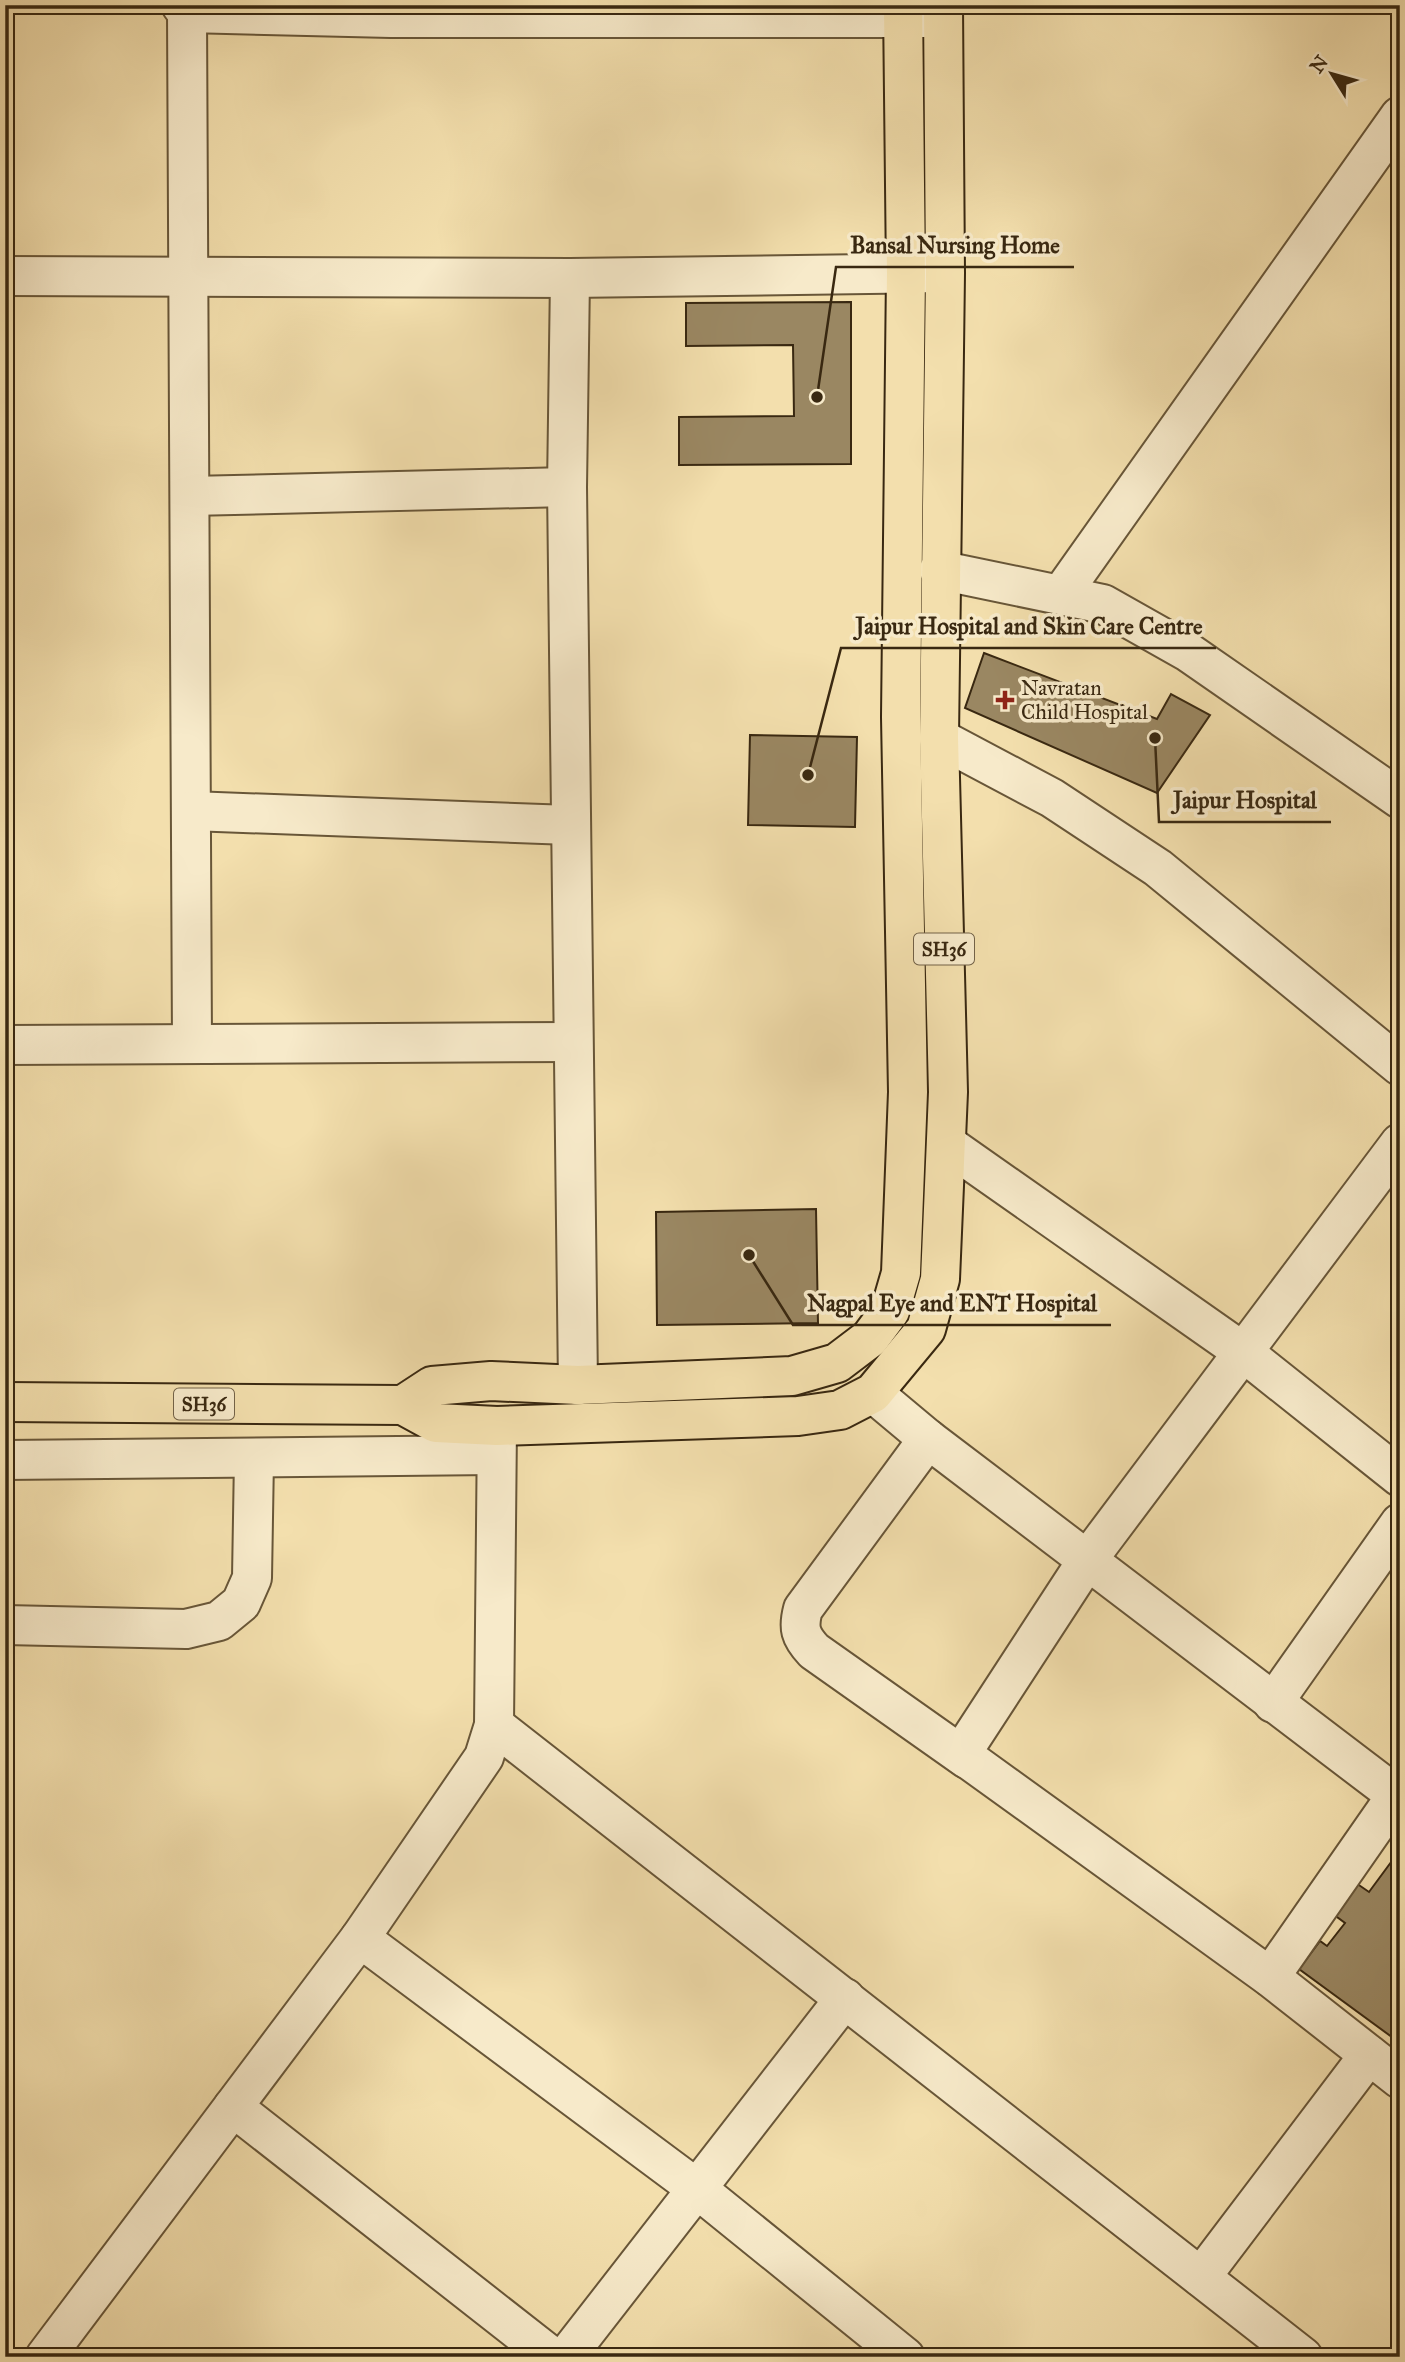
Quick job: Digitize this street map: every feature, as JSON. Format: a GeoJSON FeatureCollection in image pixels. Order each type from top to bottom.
{"type":"FeatureCollection","features":[{"type":"Feature","properties":{"kind":"main road","name":"SH36"},"geometry":{"type":"LineString","coordinates":[[403,1405],[432,1386],[491,1381],[578,1385],[792,1376],[836,1363],[870,1338],[890,1311],[901,1273],[908,1092],[901,717],[906,273],[903,12]]}},
{"type":"Feature","properties":{"kind":"main road","name":"SH36"},"geometry":{"type":"LineString","coordinates":[[5,1402],[403,1405],[436,1423],[495,1441],[798,1416],[840,1410],[873,1393],[926,1329],[940,1279],[948,1145],[939,738],[939,570],[945,274],[943,12]]}},
{"type":"Feature","properties":{"kind":"street"},"geometry":{"type":"LineString","coordinates":[[192,1044],[189,276],[184,9],[943,12]]}},
{"type":"Feature","properties":{"kind":"street"},"geometry":{"type":"LineString","coordinates":[[1062,593],[1400,116]]}},
{"type":"Feature","properties":{"kind":"street"},"geometry":{"type":"LineString","coordinates":[[5,276],[570,278],[945,274]]}},
{"type":"Feature","properties":{"kind":"street"},"geometry":{"type":"LineString","coordinates":[[570,278],[567,487],[578,1385]]}},
{"type":"Feature","properties":{"kind":"street"},"geometry":{"type":"LineString","coordinates":[[190,496],[567,487]]}},
{"type":"Feature","properties":{"kind":"street"},"geometry":{"type":"LineString","coordinates":[[939,570],[1062,593],[1102,604],[1188,652],[1400,799]]}},
{"type":"Feature","properties":{"kind":"street"},"geometry":{"type":"LineString","coordinates":[[939,738],[1052,798],[1158,868],[1400,1066]]}},
{"type":"Feature","properties":{"kind":"street"},"geometry":{"type":"LineString","coordinates":[[191,811],[570,825]]}},
{"type":"Feature","properties":{"kind":"street"},"geometry":{"type":"LineString","coordinates":[[5,1045],[573,1042]]}},
{"type":"Feature","properties":{"kind":"street"},"geometry":{"type":"LineString","coordinates":[[967,1759],[961,1754],[1088,1559],[1400,1143]]}},
{"type":"Feature","properties":{"kind":"street"},"geometry":{"type":"LineString","coordinates":[[948,1145],[1243,1352],[1400,1477]]}},
{"type":"Feature","properties":{"kind":"street"},"geometry":{"type":"LineString","coordinates":[[873,1393],[928,1439],[1398,1797],[1270,1977]]}},
{"type":"Feature","properties":{"kind":"street"},"geometry":{"type":"LineString","coordinates":[[928,1439],[803,1609],[799,1624],[802,1638],[814,1651],[1270,1977],[1400,2079]]}},
{"type":"Feature","properties":{"kind":"street"},"geometry":{"type":"LineString","coordinates":[[5,1460],[254,1458],[495,1441],[494,1725],[484,1757],[360,1938],[46,2357]]}},
{"type":"Feature","properties":{"kind":"street"},"geometry":{"type":"LineString","coordinates":[[5,1625],[186,1629],[219,1621],[241,1603],[252,1578],[254,1458]]}},
{"type":"Feature","properties":{"kind":"street"},"geometry":{"type":"LineString","coordinates":[[1273,1703],[1400,1522]]}},
{"type":"Feature","properties":{"kind":"street"},"geometry":{"type":"LineString","coordinates":[[494,1725],[1303,2357]]}},
{"type":"Feature","properties":{"kind":"street"},"geometry":{"type":"LineString","coordinates":[[360,1938],[696,2188],[905,2357]]}},
{"type":"Feature","properties":{"kind":"street"},"geometry":{"type":"LineString","coordinates":[[566,2357],[845,1998]]}},
{"type":"Feature","properties":{"kind":"street"},"geometry":{"type":"LineString","coordinates":[[1201,2277],[1369,2055]]}},
{"type":"Feature","properties":{"kind":"street"},"geometry":{"type":"LineString","coordinates":[[233,2107],[552,2357]]}},
{"type":"Feature","properties":{"kind":"building"},"geometry":{"type":"Polygon","coordinates":[[[851,302],[851,464],[679,465],[679,417],[794,416],[793,345],[686,346],[686,303],[851,302]]]}},
{"type":"Feature","properties":{"kind":"building"},"geometry":{"type":"Polygon","coordinates":[[[984,653],[1157,719],[1171,694],[1210,715],[1157,793],[965,708],[984,653]]]}},
{"type":"Feature","properties":{"kind":"building"},"geometry":{"type":"Polygon","coordinates":[[[750,735],[857,737],[855,827],[748,825],[750,735]]]}},
{"type":"Feature","properties":{"kind":"building"},"geometry":{"type":"Polygon","coordinates":[[[816,1209],[818,1323],[657,1325],[656,1212],[816,1209]]]}},
{"type":"Feature","properties":{"kind":"building"},"geometry":{"type":"Polygon","coordinates":[[[1400,1850],[1400,2043],[1299,1969],[1320,1941],[1327,1946],[1345,1923],[1333,1914],[1356,1883],[1369,1892],[1400,1850]]]}},
{"type":"Feature","properties":{"kind":"place","name":"Bansal Nursing Home"},"geometry":{"type":"Point","coordinates":[817,397]}},
{"type":"Feature","properties":{"kind":"place","name":"Navratan Child Hospital"},"geometry":{"type":"Point","coordinates":[1005,700]}},
{"type":"Feature","properties":{"kind":"place","name":"Jaipur Hospital"},"geometry":{"type":"Point","coordinates":[1155,738]}},
{"type":"Feature","properties":{"kind":"place","name":"Jaipur Hospital and Skin Care Centre"},"geometry":{"type":"Point","coordinates":[808,775]}},
{"type":"Feature","properties":{"kind":"place","name":"Nagpal Eye and ENT Hospital"},"geometry":{"type":"Point","coordinates":[749,1255]}}]}
